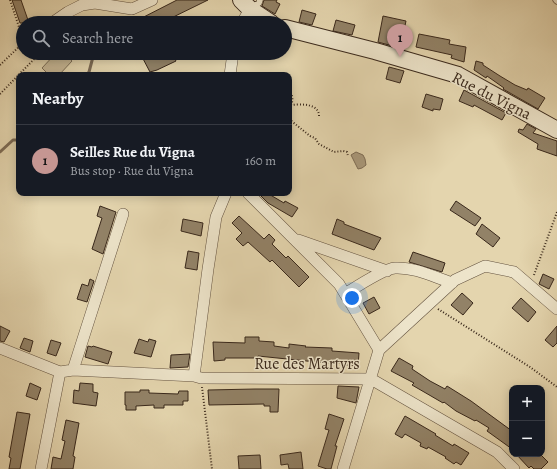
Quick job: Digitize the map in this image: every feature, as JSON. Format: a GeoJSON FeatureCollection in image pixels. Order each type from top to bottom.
{"type":"FeatureCollection","features":[{"type":"Feature","properties":{"kind":"street"},"geometry":{"type":"LineString","coordinates":[[62,16],[82,5],[95,3],[132,9],[152,0]]}},
{"type":"Feature","properties":{"kind":"street"},"geometry":{"type":"LineString","coordinates":[[245,16],[251,3],[264,16]]}},
{"type":"Feature","properties":{"kind":"street","name":"Rue du Vigna"},"geometry":{"type":"LineString","coordinates":[[292,30],[458,75],[557,130]]}},
{"type":"Feature","properties":{"kind":"street"},"geometry":{"type":"LineString","coordinates":[[230,72],[232,60]]}},
{"type":"Feature","properties":{"kind":"street"},"geometry":{"type":"LineString","coordinates":[[197,377],[208,269],[216,217],[225,196]]}},
{"type":"Feature","properties":{"kind":"street"},"geometry":{"type":"LineString","coordinates":[[251,196],[339,284],[380,350]]}},
{"type":"Feature","properties":{"kind":"street"},"geometry":{"type":"LineString","coordinates":[[73,370],[123,214]]}},
{"type":"Feature","properties":{"kind":"street"},"geometry":{"type":"LineString","coordinates":[[295,240],[387,271]]}},
{"type":"Feature","properties":{"kind":"street"},"geometry":{"type":"LineString","coordinates":[[343,469],[380,350],[455,280],[486,266],[514,272],[557,309]]}},
{"type":"Feature","properties":{"kind":"street"},"geometry":{"type":"LineString","coordinates":[[345,294],[375,276],[394,268],[415,270],[452,283]]}},
{"type":"Feature","properties":{"kind":"street"},"geometry":{"type":"LineString","coordinates":[[0,348],[60,372],[40,469]]}},
{"type":"Feature","properties":{"kind":"street","name":"Rue des Martyrs"},"geometry":{"type":"LineString","coordinates":[[60,372],[73,370],[197,377],[371,379],[497,452],[514,469]]}},
{"type":"Feature","properties":{"kind":"path"},"geometry":{"type":"LineString","coordinates":[[10,0],[16,18]]}},
{"type":"Feature","properties":{"kind":"path"},"geometry":{"type":"LineString","coordinates":[[0,65],[16,50]]}},
{"type":"Feature","properties":{"kind":"path"},"geometry":{"type":"LineString","coordinates":[[21,72],[33,60]]}},
{"type":"Feature","properties":{"kind":"path"},"geometry":{"type":"LineString","coordinates":[[0,94],[16,78]]}},
{"type":"Feature","properties":{"kind":"path"},"geometry":{"type":"LineString","coordinates":[[292,105],[305,104],[317,110],[319,112],[319,116]]}},
{"type":"Feature","properties":{"kind":"path"},"geometry":{"type":"LineString","coordinates":[[292,121],[310,136],[315,138],[319,144],[334,152],[346,152],[348,156]]}},
{"type":"Feature","properties":{"kind":"path"},"geometry":{"type":"LineString","coordinates":[[530,286],[557,212]]}},
{"type":"Feature","properties":{"kind":"path"},"geometry":{"type":"LineString","coordinates":[[429,304],[530,367],[557,388]]}},
{"type":"Feature","properties":{"kind":"path"},"geometry":{"type":"LineString","coordinates":[[197,377],[212,469]]}},
{"type":"Feature","properties":{"kind":"shaded area"},"geometry":{"type":"Polygon","coordinates":[[[49,60],[72,61],[62,72],[46,72],[42,68],[49,60]]]}},
{"type":"Feature","properties":{"kind":"shaded area"},"geometry":{"type":"Polygon","coordinates":[[[356,152],[363,155],[366,165],[358,169],[351,155],[356,152]]]}},
{"type":"Feature","properties":{"kind":"building"},"geometry":{"type":"Polygon","coordinates":[[[12,0],[21,0],[27,16],[18,16],[12,0]]]}},
{"type":"Feature","properties":{"kind":"building"},"geometry":{"type":"Polygon","coordinates":[[[177,0],[208,0],[175,16],[146,16],[177,0]]]}},
{"type":"Feature","properties":{"kind":"building"},"geometry":{"type":"Polygon","coordinates":[[[264,0],[277,0],[276,2],[280,4],[275,14],[262,6],[264,0]]]}},
{"type":"Feature","properties":{"kind":"building"},"geometry":{"type":"Polygon","coordinates":[[[302,10],[316,14],[312,25],[299,22],[302,10]]]}},
{"type":"Feature","properties":{"kind":"building"},"geometry":{"type":"Polygon","coordinates":[[[383,16],[406,21],[400,48],[378,42],[383,16]]]}},
{"type":"Feature","properties":{"kind":"building"},"geometry":{"type":"Polygon","coordinates":[[[336,20],[355,25],[352,35],[333,31],[336,20]]]}},
{"type":"Feature","properties":{"kind":"building"},"geometry":{"type":"Polygon","coordinates":[[[419,34],[450,40],[449,44],[466,47],[464,62],[451,58],[452,55],[416,47],[419,34]]]}},
{"type":"Feature","properties":{"kind":"building"},"geometry":{"type":"Polygon","coordinates":[[[144,60],[176,61],[157,70],[150,72],[144,60]]]}},
{"type":"Feature","properties":{"kind":"building"},"geometry":{"type":"Polygon","coordinates":[[[476,61],[483,63],[483,65],[515,85],[527,90],[528,88],[545,98],[538,109],[503,89],[504,88],[487,76],[486,78],[474,70],[476,61]]]}},
{"type":"Feature","properties":{"kind":"building"},"geometry":{"type":"Polygon","coordinates":[[[389,67],[404,71],[400,83],[386,79],[389,67]]]}},
{"type":"Feature","properties":{"kind":"building"},"geometry":{"type":"Polygon","coordinates":[[[464,90],[506,113],[502,120],[474,105],[473,107],[459,101],[464,90]]]}},
{"type":"Feature","properties":{"kind":"building"},"geometry":{"type":"Polygon","coordinates":[[[426,94],[443,99],[440,110],[433,109],[433,111],[422,107],[426,94]]]}},
{"type":"Feature","properties":{"kind":"building"},"geometry":{"type":"Polygon","coordinates":[[[527,124],[536,129],[533,133],[557,141],[557,156],[537,149],[538,144],[518,132],[519,129],[523,130],[527,124]]]}},
{"type":"Feature","properties":{"kind":"building"},"geometry":{"type":"Polygon","coordinates":[[[261,196],[272,196],[284,203],[285,201],[298,208],[292,217],[268,203],[261,196]]]}},
{"type":"Feature","properties":{"kind":"building"},"geometry":{"type":"Polygon","coordinates":[[[456,201],[481,218],[475,226],[450,210],[456,201]]]}},
{"type":"Feature","properties":{"kind":"building"},"geometry":{"type":"Polygon","coordinates":[[[100,206],[116,212],[103,254],[92,249],[102,218],[97,216],[100,206]]]}},
{"type":"Feature","properties":{"kind":"building"},"geometry":{"type":"Polygon","coordinates":[[[239,216],[264,239],[269,234],[275,240],[272,244],[286,258],[288,256],[309,277],[299,287],[272,260],[270,262],[248,242],[243,246],[236,239],[242,233],[232,223],[239,216]]]}},
{"type":"Feature","properties":{"kind":"building"},"geometry":{"type":"Polygon","coordinates":[[[183,219],[203,223],[201,236],[181,231],[183,219]]]}},
{"type":"Feature","properties":{"kind":"building"},"geometry":{"type":"Polygon","coordinates":[[[337,219],[344,222],[344,224],[381,238],[374,250],[332,234],[337,219]]]}},
{"type":"Feature","properties":{"kind":"building"},"geometry":{"type":"Polygon","coordinates":[[[482,224],[500,238],[493,247],[476,234],[482,224]]]}},
{"type":"Feature","properties":{"kind":"building"},"geometry":{"type":"Polygon","coordinates":[[[188,251],[199,253],[197,270],[185,268],[188,251]]]}},
{"type":"Feature","properties":{"kind":"building"},"geometry":{"type":"Polygon","coordinates":[[[413,252],[445,263],[442,272],[409,262],[413,252]]]}},
{"type":"Feature","properties":{"kind":"building"},"geometry":{"type":"Polygon","coordinates":[[[543,274],[554,279],[549,289],[539,284],[543,274]]]}},
{"type":"Feature","properties":{"kind":"building"},"geometry":{"type":"Polygon","coordinates":[[[90,279],[94,281],[87,302],[77,299],[82,284],[88,286],[90,279]]]}},
{"type":"Feature","properties":{"kind":"building"},"geometry":{"type":"Polygon","coordinates":[[[462,293],[473,303],[463,315],[451,305],[462,293]]]}},
{"type":"Feature","properties":{"kind":"building"},"geometry":{"type":"Polygon","coordinates":[[[374,297],[380,308],[369,314],[363,303],[374,297]]]}},
{"type":"Feature","properties":{"kind":"building"},"geometry":{"type":"Polygon","coordinates":[[[521,298],[536,312],[528,322],[512,308],[521,298]]]}},
{"type":"Feature","properties":{"kind":"building"},"geometry":{"type":"Polygon","coordinates":[[[0,326],[10,331],[4,342],[0,341],[0,326]]]}},
{"type":"Feature","properties":{"kind":"building"},"geometry":{"type":"Polygon","coordinates":[[[557,326],[557,343],[553,347],[545,340],[557,326]]]}},
{"type":"Feature","properties":{"kind":"building"},"geometry":{"type":"Polygon","coordinates":[[[245,337],[259,337],[259,341],[274,342],[274,346],[289,348],[289,344],[306,346],[305,347],[332,348],[332,351],[359,353],[358,366],[345,365],[345,363],[326,363],[258,356],[257,358],[225,358],[225,360],[214,361],[213,342],[245,343],[245,337]]]}},
{"type":"Feature","properties":{"kind":"building"},"geometry":{"type":"Polygon","coordinates":[[[24,338],[33,341],[30,352],[20,348],[24,338]]]}},
{"type":"Feature","properties":{"kind":"building"},"geometry":{"type":"Polygon","coordinates":[[[139,339],[148,342],[149,339],[156,341],[151,357],[134,353],[139,339]]]}},
{"type":"Feature","properties":{"kind":"building"},"geometry":{"type":"Polygon","coordinates":[[[51,340],[61,343],[56,356],[47,353],[51,340]]]}},
{"type":"Feature","properties":{"kind":"building"},"geometry":{"type":"Polygon","coordinates":[[[88,346],[93,346],[112,352],[108,364],[85,357],[88,346]]]}},
{"type":"Feature","properties":{"kind":"building"},"geometry":{"type":"Polygon","coordinates":[[[190,354],[188,367],[170,368],[171,355],[190,354]]]}},
{"type":"Feature","properties":{"kind":"building"},"geometry":{"type":"Polygon","coordinates":[[[399,358],[413,366],[412,369],[430,381],[445,389],[447,386],[471,401],[509,429],[509,447],[487,431],[489,428],[456,411],[444,402],[443,403],[412,385],[414,383],[391,371],[399,358]]]}},
{"type":"Feature","properties":{"kind":"building"},"geometry":{"type":"Polygon","coordinates":[[[30,383],[41,388],[37,400],[26,396],[30,383]]]}},
{"type":"Feature","properties":{"kind":"building"},"geometry":{"type":"Polygon","coordinates":[[[80,383],[93,384],[93,392],[98,393],[96,406],[73,403],[74,390],[79,391],[80,383]]]}},
{"type":"Feature","properties":{"kind":"building"},"geometry":{"type":"Polygon","coordinates":[[[338,386],[359,387],[356,403],[337,398],[338,386]]]}},
{"type":"Feature","properties":{"kind":"building"},"geometry":{"type":"Polygon","coordinates":[[[279,389],[278,412],[270,412],[270,406],[264,406],[264,404],[209,405],[208,390],[279,389]]]}},
{"type":"Feature","properties":{"kind":"building"},"geometry":{"type":"Polygon","coordinates":[[[140,390],[149,390],[149,393],[178,394],[179,391],[188,391],[188,401],[183,401],[183,405],[164,405],[164,408],[154,408],[154,405],[136,406],[136,410],[126,410],[125,392],[140,392],[140,390]]]}},
{"type":"Feature","properties":{"kind":"building"},"geometry":{"type":"Polygon","coordinates":[[[17,412],[30,414],[20,469],[9,469],[11,458],[9,457],[17,412]]]}},
{"type":"Feature","properties":{"kind":"building"},"geometry":{"type":"Polygon","coordinates":[[[329,414],[344,419],[335,446],[337,446],[331,469],[327,469],[318,466],[329,430],[325,429],[329,414]]]}},
{"type":"Feature","properties":{"kind":"building"},"geometry":{"type":"Polygon","coordinates":[[[405,416],[453,446],[454,444],[469,453],[461,465],[456,462],[454,464],[445,458],[446,457],[428,447],[427,449],[420,446],[421,443],[405,434],[402,438],[395,434],[405,416]]]}},
{"type":"Feature","properties":{"kind":"building"},"geometry":{"type":"Polygon","coordinates":[[[66,420],[79,423],[73,456],[75,457],[73,469],[51,469],[53,457],[61,459],[65,441],[62,440],[66,420]]]}},
{"type":"Feature","properties":{"kind":"building"},"geometry":{"type":"Polygon","coordinates":[[[301,452],[303,469],[289,469],[288,464],[281,465],[280,455],[301,452]]]}},
{"type":"Feature","properties":{"kind":"building"},"geometry":{"type":"Polygon","coordinates":[[[260,455],[261,469],[239,469],[238,456],[260,455]]]}},
{"type":"Feature","properties":{"kind":"building"},"geometry":{"type":"Polygon","coordinates":[[[519,457],[543,457],[548,462],[541,469],[534,469],[531,466],[529,468],[519,457]]]}},
{"type":"Feature","properties":{"kind":"waterway"},"geometry":{"type":"LineString","coordinates":[[89,72],[92,60]]}},
{"type":"Feature","properties":{"kind":"waterway"},"geometry":{"type":"LineString","coordinates":[[0,152],[13,140],[16,140]]}},
{"type":"Feature","properties":{"kind":"place","name":"Seilles Rue du Vigna"},"geometry":{"type":"Point","coordinates":[400,57]}}]}
